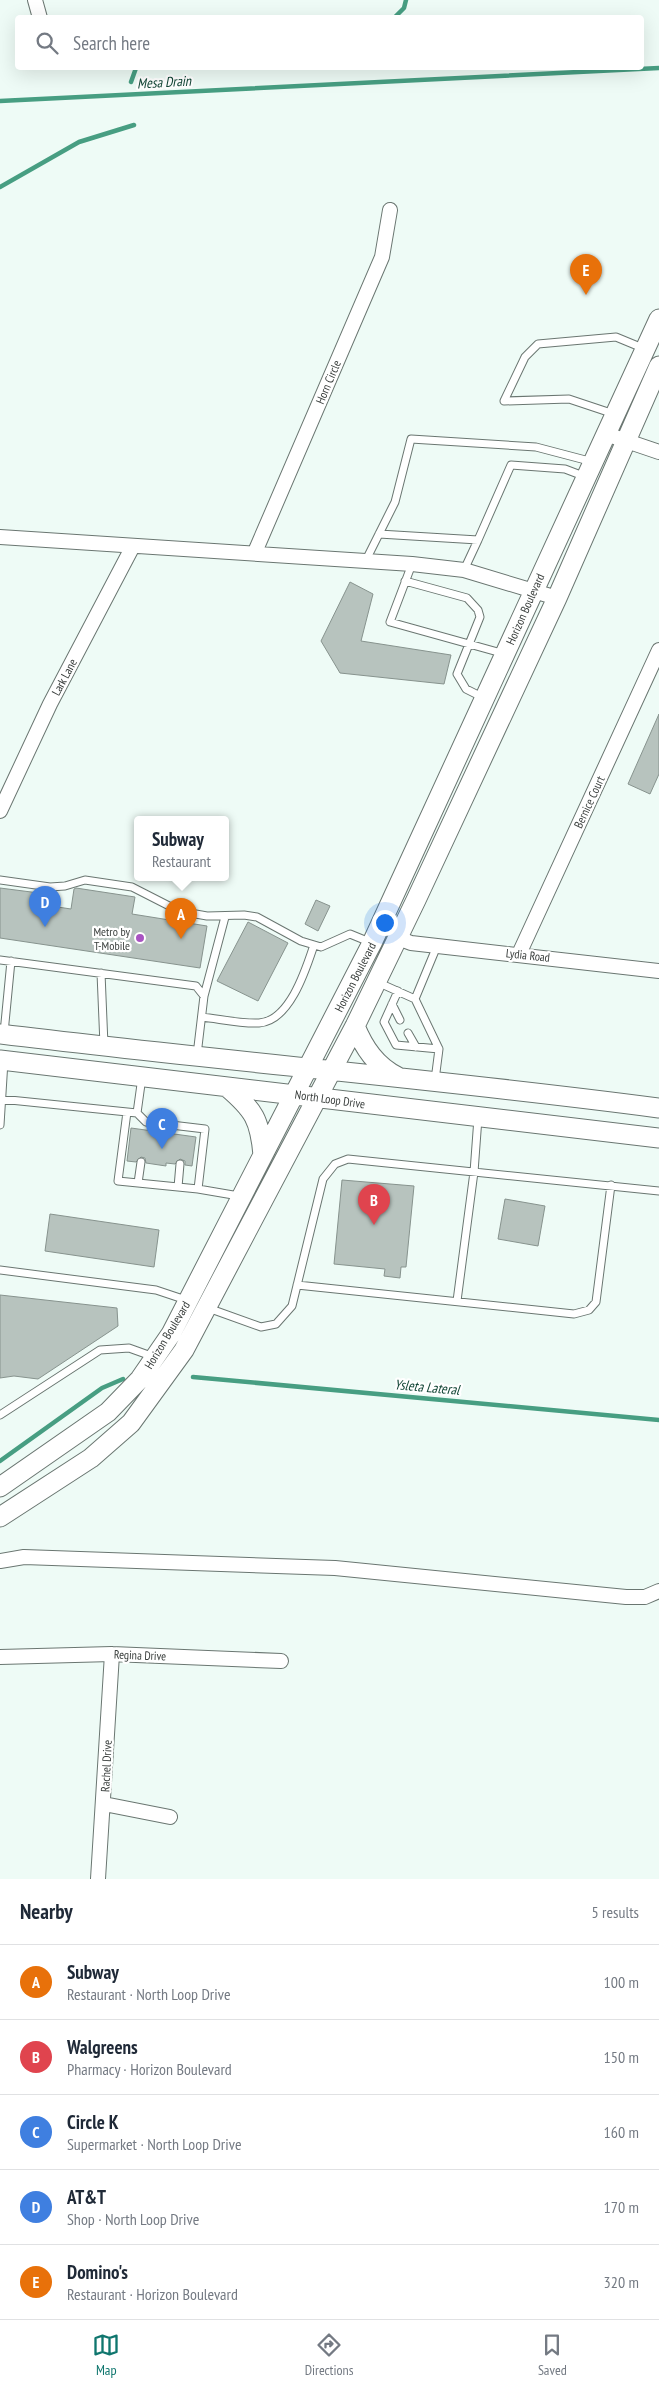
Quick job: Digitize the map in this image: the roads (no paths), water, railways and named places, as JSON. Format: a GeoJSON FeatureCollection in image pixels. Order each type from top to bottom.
{"type":"FeatureCollection","features":[{"type":"Feature","properties":{"kind":"main road","name":"Horizon Boulevard"},"geometry":{"type":"LineString","coordinates":[[0,1487],[108,1412],[140,1379],[188,1301],[372,943],[659,319]]}},
{"type":"Feature","properties":{"kind":"main road","name":"Horizon Boulevard"},"geometry":{"type":"LineString","coordinates":[[0,1517],[91,1458],[131,1423],[184,1350],[377,982],[556,598],[659,366]]}},
{"type":"Feature","properties":{"kind":"main road"},"geometry":{"type":"LineString","coordinates":[[505,654],[510,664],[505,698],[506,707]]}},
{"type":"Feature","properties":{"kind":"main road"},"geometry":{"type":"LineString","coordinates":[[355,1026],[368,1052],[380,1066],[401,1079]]}},
{"type":"Feature","properties":{"kind":"main road"},"geometry":{"type":"LineString","coordinates":[[2,1034],[197,1058],[331,1070],[659,1108]]}},
{"type":"Feature","properties":{"kind":"main road","name":"North Loop Drive"},"geometry":{"type":"LineString","coordinates":[[2,1061],[659,1138]]}},
{"type":"Feature","properties":{"kind":"main road"},"geometry":{"type":"LineString","coordinates":[[227,1087],[245,1102],[261,1128],[263,1155]]}},
{"type":"Feature","properties":{"kind":"street"},"geometry":{"type":"LineString","coordinates":[[35,0],[39,15]]}},
{"type":"Feature","properties":{"kind":"street","name":"Horn Circle"},"geometry":{"type":"LineString","coordinates":[[255,552],[382,257],[390,210]]}},
{"type":"Feature","properties":{"kind":"street"},"geometry":{"type":"LineString","coordinates":[[606,434],[659,452]]}},
{"type":"Feature","properties":{"kind":"street"},"geometry":{"type":"LineString","coordinates":[[0,537],[255,552],[412,564],[464,570],[556,598]]}},
{"type":"Feature","properties":{"kind":"street","name":"Lark Lane"},"geometry":{"type":"LineString","coordinates":[[0,811],[50,704],[134,546]]}},
{"type":"Feature","properties":{"kind":"street","name":"Bernice Court"},"geometry":{"type":"LineString","coordinates":[[519,954],[659,650]]}},
{"type":"Feature","properties":{"kind":"street","name":"Lydia Road"},"geometry":{"type":"LineString","coordinates":[[398,938],[412,944],[519,954],[659,971]]}},
{"type":"Feature","properties":{"kind":"street"},"geometry":{"type":"LineString","coordinates":[[0,1561],[24,1557],[335,1568],[626,1597],[645,1597],[659,1591]]}},
{"type":"Feature","properties":{"kind":"street","name":"Regina Drive"},"geometry":{"type":"LineString","coordinates":[[0,1658],[112,1654],[281,1661]]}},
{"type":"Feature","properties":{"kind":"street","name":"Rachel Drive"},"geometry":{"type":"LineString","coordinates":[[98,1879],[112,1654]]}},
{"type":"Feature","properties":{"kind":"street"},"geometry":{"type":"LineString","coordinates":[[104,1804],[170,1817]]}},
{"type":"Feature","properties":{"kind":"lane"},"geometry":{"type":"LineString","coordinates":[[616,414],[569,399],[504,400],[525,358],[538,344],[616,337],[645,349]]}},
{"type":"Feature","properties":{"kind":"lane"},"geometry":{"type":"LineString","coordinates":[[366,560],[395,502],[411,438],[536,447],[590,470]]}},
{"type":"Feature","properties":{"kind":"lane"},"geometry":{"type":"LineString","coordinates":[[464,570],[512,465],[590,470]]}},
{"type":"Feature","properties":{"kind":"lane"},"geometry":{"type":"LineString","coordinates":[[379,534],[478,540]]}},
{"type":"Feature","properties":{"kind":"lane"},"geometry":{"type":"LineString","coordinates":[[412,564],[390,622],[505,654]]}},
{"type":"Feature","properties":{"kind":"lane"},"geometry":{"type":"LineString","coordinates":[[405,581],[467,598],[478,610],[480,617],[457,674],[466,689],[485,698]]}},
{"type":"Feature","properties":{"kind":"lane"},"geometry":{"type":"LineString","coordinates":[[0,880],[50,887],[65,886],[85,880],[132,887],[179,911],[226,917],[244,915],[257,917],[301,941],[321,947],[350,934],[372,943]]}},
{"type":"Feature","properties":{"kind":"lane"},"geometry":{"type":"LineString","coordinates":[[197,1058],[204,996],[226,917]]}},
{"type":"Feature","properties":{"kind":"lane"},"geometry":{"type":"LineString","coordinates":[[202,1017],[261,1023],[282,1012],[298,988],[314,945]]}},
{"type":"Feature","properties":{"kind":"lane"},"geometry":{"type":"LineString","coordinates":[[415,999],[437,946]]}},
{"type":"Feature","properties":{"kind":"lane"},"geometry":{"type":"LineString","coordinates":[[0,960],[191,985],[196,986],[204,996]]}},
{"type":"Feature","properties":{"kind":"lane"},"geometry":{"type":"LineString","coordinates":[[2,1034],[11,961]]}},
{"type":"Feature","properties":{"kind":"lane"},"geometry":{"type":"LineString","coordinates":[[101,973],[104,1046]]}},
{"type":"Feature","properties":{"kind":"lane"},"geometry":{"type":"LineString","coordinates":[[377,982],[415,999],[439,1049],[434,1082]]}},
{"type":"Feature","properties":{"kind":"lane"},"geometry":{"type":"LineString","coordinates":[[398,991],[384,1022],[396,1045],[439,1049]]}},
{"type":"Feature","properties":{"kind":"lane"},"geometry":{"type":"LineString","coordinates":[[392,1004],[400,1020]]}},
{"type":"Feature","properties":{"kind":"lane"},"geometry":{"type":"LineString","coordinates":[[408,1033],[416,1047]]}},
{"type":"Feature","properties":{"kind":"lane"},"geometry":{"type":"LineString","coordinates":[[0,1125],[2,1061]]}},
{"type":"Feature","properties":{"kind":"lane"},"geometry":{"type":"LineString","coordinates":[[142,1077],[138,1113],[145,1126],[183,1126],[205,1129],[198,1189]]}},
{"type":"Feature","properties":{"kind":"lane"},"geometry":{"type":"LineString","coordinates":[[1,1099],[138,1113]]}},
{"type":"Feature","properties":{"kind":"lane"},"geometry":{"type":"LineString","coordinates":[[127,1112],[118,1182],[198,1189],[242,1196]]}},
{"type":"Feature","properties":{"kind":"lane"},"geometry":{"type":"LineString","coordinates":[[457,1301],[474,1172],[478,1117]]}},
{"type":"Feature","properties":{"kind":"lane"},"geometry":{"type":"LineString","coordinates":[[182,1135],[183,1126]]}},
{"type":"Feature","properties":{"kind":"lane"},"geometry":{"type":"LineString","coordinates":[[0,1270],[156,1290],[261,1327],[276,1324],[292,1306],[323,1179],[335,1164],[348,1158],[659,1191]]}},
{"type":"Feature","properties":{"kind":"lane"},"geometry":{"type":"LineString","coordinates":[[138,1184],[140,1162]]}},
{"type":"Feature","properties":{"kind":"lane"},"geometry":{"type":"LineString","coordinates":[[178,1187],[180,1164]]}},
{"type":"Feature","properties":{"kind":"lane"},"geometry":{"type":"LineString","coordinates":[[297,1285],[574,1314],[589,1310],[596,1302],[611,1185]]}},
{"type":"Feature","properties":{"kind":"lane"},"geometry":{"type":"LineString","coordinates":[[0,1415],[100,1350],[129,1348],[154,1358]]}},
{"type":"Feature","properties":{"kind":"waterway"},"geometry":{"type":"LineString","coordinates":[[397,15],[404,8],[406,0]]}},
{"type":"Feature","properties":{"kind":"waterway","name":"Mesa Drain"},"geometry":{"type":"LineString","coordinates":[[644,69],[659,68]]}},
{"type":"Feature","properties":{"kind":"waterway"},"geometry":{"type":"LineString","coordinates":[[131,82],[135,70]]}},
{"type":"Feature","properties":{"kind":"waterway","name":"Mesa Drain"},"geometry":{"type":"LineString","coordinates":[[0,101],[619,70]]}},
{"type":"Feature","properties":{"kind":"waterway"},"geometry":{"type":"LineString","coordinates":[[0,187],[79,142],[134,125]]}},
{"type":"Feature","properties":{"kind":"waterway","name":"Ysleta Lateral"},"geometry":{"type":"LineString","coordinates":[[193,1377],[659,1420]]}},
{"type":"Feature","properties":{"kind":"waterway","name":"Ysleta Lateral"},"geometry":{"type":"LineString","coordinates":[[0,1461],[102,1388],[123,1379]]}},
{"type":"Feature","properties":{"kind":"place","name":"Domino's"},"geometry":{"type":"Point","coordinates":[586,295]}},
{"type":"Feature","properties":{"kind":"place","name":"AT&T"},"geometry":{"type":"Point","coordinates":[45,927]}},
{"type":"Feature","properties":{"kind":"place","name":"Metro by T-Mobile"},"geometry":{"type":"Point","coordinates":[140,938]}},
{"type":"Feature","properties":{"kind":"place","name":"Subway"},"geometry":{"type":"Point","coordinates":[181,939]}},
{"type":"Feature","properties":{"kind":"place","name":"Circle K"},"geometry":{"type":"Point","coordinates":[162,1149]}},
{"type":"Feature","properties":{"kind":"place","name":"Walgreens"},"geometry":{"type":"Point","coordinates":[374,1225]}}]}
